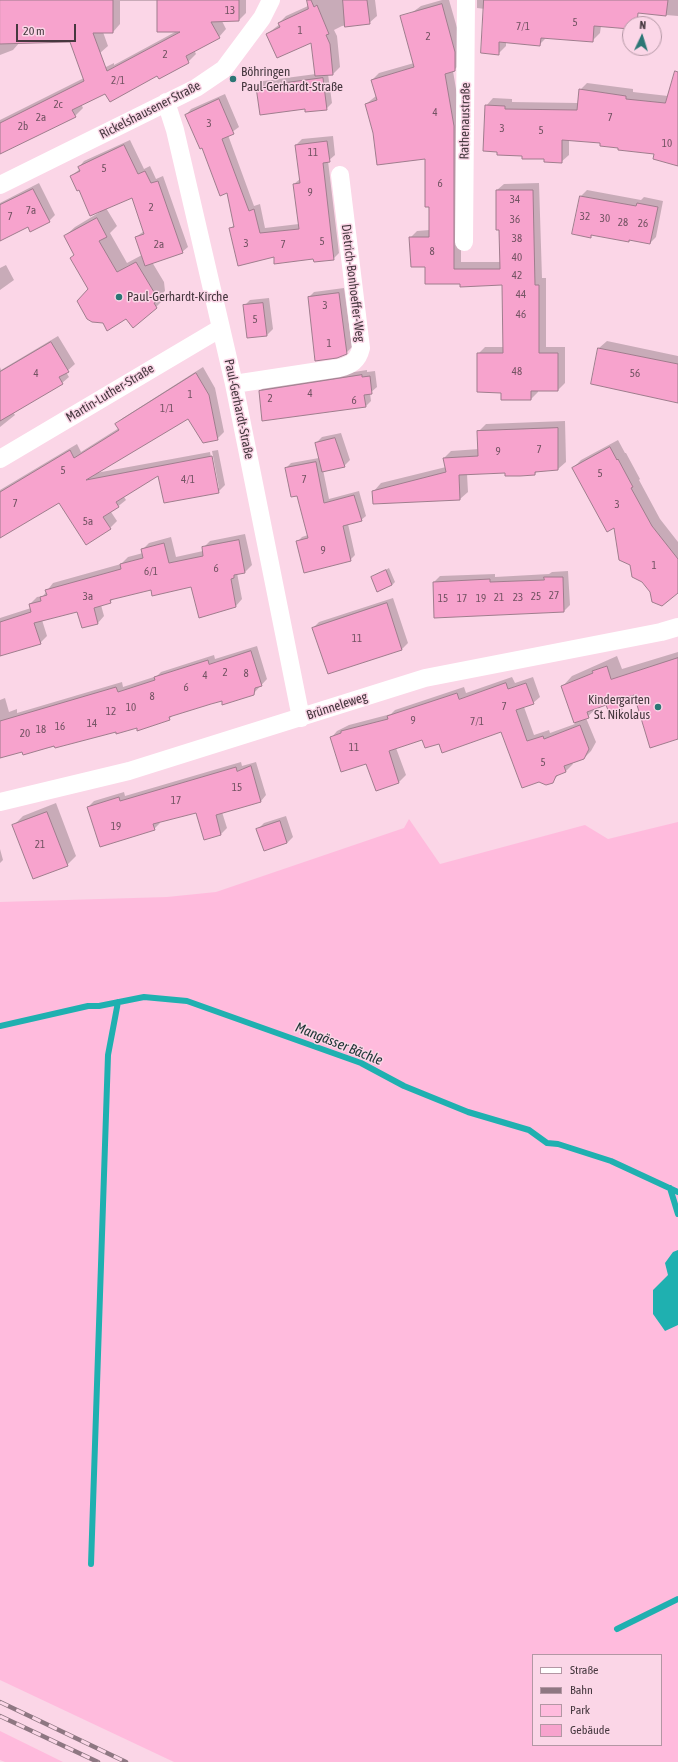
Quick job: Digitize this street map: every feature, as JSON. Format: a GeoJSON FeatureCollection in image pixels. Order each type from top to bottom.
{"type":"FeatureCollection","features":[{"type":"Feature","properties":{"kind":"street","name":"Rickelshausener Straße"},"geometry":{"type":"LineString","coordinates":[[0,185],[196,88],[224,69],[262,18],[271,0]]}},
{"type":"Feature","properties":{"kind":"street","name":"Rathenaustraße"},"geometry":{"type":"LineString","coordinates":[[464,242],[466,0]]}},
{"type":"Feature","properties":{"kind":"street","name":"Paul-Gerhardt-Straße"},"geometry":{"type":"LineString","coordinates":[[166,102],[175,130],[234,384],[301,718]]}},
{"type":"Feature","properties":{"kind":"street","name":"Dietrich-Bonhoeffer-Weg"},"geometry":{"type":"LineString","coordinates":[[234,384],[349,366],[356,361],[359,356],[361,348],[340,175]]}},
{"type":"Feature","properties":{"kind":"street","name":"Martin-Luther-Straße"},"geometry":{"type":"LineString","coordinates":[[0,459],[221,328]]}},
{"type":"Feature","properties":{"kind":"street","name":"Brünneleweg"},"geometry":{"type":"LineString","coordinates":[[0,802],[129,771],[425,678],[661,632],[678,627]]}},
{"type":"Feature","properties":{"kind":"green space"},"geometry":{"type":"Polygon","coordinates":[[[409,819],[440,864],[585,825],[608,839],[678,822],[678,1762],[174,1762],[0,1680],[0,902],[167,897],[216,892],[404,828],[409,819]]]}},
{"type":"Feature","properties":{"kind":"green space"},"geometry":{"type":"Polygon","coordinates":[[[0,1731],[63,1762],[5,1762],[0,1760],[0,1731]]]}},
{"type":"Feature","properties":{"kind":"water"},"geometry":{"type":"Polygon","coordinates":[[[678,1250],[678,1325],[665,1331],[653,1314],[653,1290],[668,1275],[665,1263],[673,1252],[678,1250]]]}},
{"type":"Feature","properties":{"kind":"building"},"geometry":{"type":"Polygon","coordinates":[[[0,0],[113,0],[113,33],[93,33],[107,71],[180,32],[157,32],[157,0],[239,0],[239,21],[211,22],[220,38],[186,56],[189,63],[159,79],[157,76],[110,102],[105,94],[72,110],[76,117],[0,154],[0,123],[84,81],[70,42],[0,44],[0,0]]]}},
{"type":"Feature","properties":{"kind":"building"},"geometry":{"type":"Polygon","coordinates":[[[307,0],[311,0],[314,7],[317,5],[329,34],[326,35],[330,44],[333,75],[315,76],[311,43],[277,58],[266,34],[280,27],[278,23],[308,9],[307,0]]]}},
{"type":"Feature","properties":{"kind":"building"},"geometry":{"type":"Polygon","coordinates":[[[343,0],[367,0],[370,24],[345,27],[343,0]]]}},
{"type":"Feature","properties":{"kind":"building"},"geometry":{"type":"Polygon","coordinates":[[[484,0],[668,0],[666,16],[638,13],[638,16],[622,16],[622,28],[594,26],[593,42],[541,38],[540,46],[499,42],[499,55],[481,53],[484,0]]]}},
{"type":"Feature","properties":{"kind":"building"},"geometry":{"type":"Polygon","coordinates":[[[442,4],[455,52],[455,71],[445,74],[454,126],[454,269],[500,269],[499,230],[496,230],[496,190],[533,190],[535,285],[539,285],[539,353],[558,353],[558,391],[531,391],[531,400],[501,400],[501,393],[477,392],[477,353],[503,353],[502,285],[460,287],[460,284],[425,284],[425,267],[411,267],[409,237],[429,237],[429,207],[425,207],[425,159],[377,165],[373,133],[365,104],[377,100],[371,80],[414,67],[400,16],[442,4]]]}},
{"type":"Feature","properties":{"kind":"building"},"geometry":{"type":"Polygon","coordinates":[[[675,71],[678,72],[678,166],[653,159],[654,154],[618,150],[618,148],[600,146],[600,143],[562,140],[562,163],[544,162],[544,159],[522,159],[522,156],[497,155],[497,152],[483,151],[485,105],[505,106],[505,109],[577,110],[579,89],[626,96],[626,99],[665,103],[675,71]]]}},
{"type":"Feature","properties":{"kind":"building"},"geometry":{"type":"Polygon","coordinates":[[[323,78],[327,110],[305,112],[305,109],[260,115],[256,87],[323,78]]]}},
{"type":"Feature","properties":{"kind":"building"},"geometry":{"type":"Polygon","coordinates":[[[219,99],[234,134],[222,139],[249,211],[254,209],[260,233],[299,229],[293,184],[300,183],[295,145],[327,141],[330,162],[323,163],[334,260],[314,262],[313,259],[274,264],[274,257],[238,266],[229,228],[234,227],[227,193],[220,196],[202,148],[200,149],[185,115],[219,99]]]}},
{"type":"Feature","properties":{"kind":"building"},"geometry":{"type":"Polygon","coordinates":[[[124,145],[138,174],[145,171],[151,183],[158,181],[183,253],[145,266],[135,237],[144,234],[132,198],[90,216],[79,190],[77,191],[70,176],[80,171],[78,167],[124,145]]]}},
{"type":"Feature","properties":{"kind":"building"},"geometry":{"type":"Polygon","coordinates":[[[33,189],[50,222],[30,232],[28,227],[0,241],[0,205],[33,189]]]}},
{"type":"Feature","properties":{"kind":"building"},"geometry":{"type":"Polygon","coordinates":[[[580,196],[636,206],[637,203],[658,207],[650,244],[591,235],[591,238],[572,234],[580,196]]]}},
{"type":"Feature","properties":{"kind":"building","name":"Paul-Gerhardt-Kirche"},"geometry":{"type":"Polygon","coordinates":[[[97,218],[107,237],[99,241],[117,272],[136,262],[154,292],[156,302],[154,303],[157,308],[133,328],[126,319],[107,331],[103,323],[92,322],[87,319],[77,301],[88,289],[70,258],[74,255],[64,236],[97,218]]]}},
{"type":"Feature","properties":{"kind":"building"},"geometry":{"type":"Polygon","coordinates":[[[339,293],[347,354],[337,358],[315,361],[308,297],[339,293]]]}},
{"type":"Feature","properties":{"kind":"building"},"geometry":{"type":"Polygon","coordinates":[[[263,303],[267,336],[247,338],[243,305],[263,303]]]}},
{"type":"Feature","properties":{"kind":"building"},"geometry":{"type":"Polygon","coordinates":[[[51,342],[69,372],[59,377],[63,384],[0,421],[0,372],[51,342]]]}},
{"type":"Feature","properties":{"kind":"building"},"geometry":{"type":"Polygon","coordinates":[[[598,348],[678,364],[678,403],[591,384],[598,348]]]}},
{"type":"Feature","properties":{"kind":"building"},"geometry":{"type":"Polygon","coordinates":[[[196,373],[209,395],[218,440],[203,443],[188,419],[86,480],[212,456],[219,493],[164,503],[158,476],[116,502],[119,507],[103,517],[111,529],[86,545],[59,503],[0,538],[0,492],[70,450],[74,458],[119,430],[115,424],[196,373]]]}},
{"type":"Feature","properties":{"kind":"building"},"geometry":{"type":"Polygon","coordinates":[[[362,375],[362,377],[370,376],[372,394],[364,395],[366,407],[262,421],[259,391],[362,375]]]}},
{"type":"Feature","properties":{"kind":"building"},"geometry":{"type":"Polygon","coordinates":[[[558,428],[558,470],[535,472],[535,475],[520,476],[505,476],[505,473],[459,475],[460,500],[373,504],[372,491],[446,472],[443,458],[478,456],[477,431],[558,428]]]}},
{"type":"Feature","properties":{"kind":"building"},"geometry":{"type":"Polygon","coordinates":[[[335,438],[345,467],[322,472],[315,443],[335,438]]]}},
{"type":"Feature","properties":{"kind":"building"},"geometry":{"type":"Polygon","coordinates":[[[610,447],[633,487],[631,488],[652,526],[678,559],[678,593],[662,606],[652,602],[650,592],[642,582],[632,577],[630,565],[619,560],[614,528],[607,532],[572,468],[610,447]]]}},
{"type":"Feature","properties":{"kind":"building"},"geometry":{"type":"Polygon","coordinates":[[[316,462],[324,503],[354,495],[362,521],[343,526],[351,561],[304,573],[296,541],[308,538],[297,496],[291,497],[285,468],[316,462]]]}},
{"type":"Feature","properties":{"kind":"building"},"geometry":{"type":"Polygon","coordinates":[[[239,540],[245,573],[234,575],[234,578],[231,579],[236,607],[199,618],[191,587],[152,596],[151,590],[110,600],[111,603],[94,608],[98,624],[82,628],[77,612],[34,623],[41,644],[0,656],[0,622],[31,612],[29,604],[41,601],[40,597],[47,595],[45,590],[121,569],[120,564],[143,558],[141,549],[164,543],[169,563],[203,556],[202,547],[239,540]]]}},
{"type":"Feature","properties":{"kind":"building"},"geometry":{"type":"Polygon","coordinates":[[[386,570],[392,585],[377,592],[371,577],[386,570]]]}},
{"type":"Feature","properties":{"kind":"building"},"geometry":{"type":"Polygon","coordinates":[[[544,577],[563,577],[564,612],[434,618],[433,582],[490,579],[490,582],[544,580],[544,577]]]}},
{"type":"Feature","properties":{"kind":"building"},"geometry":{"type":"Polygon","coordinates":[[[387,603],[402,650],[328,674],[312,628],[387,603]]]}},
{"type":"Feature","properties":{"kind":"building"},"geometry":{"type":"Polygon","coordinates":[[[251,651],[262,686],[255,688],[254,695],[222,705],[222,701],[211,704],[169,717],[170,720],[137,731],[137,728],[116,734],[116,732],[55,748],[54,746],[23,755],[22,752],[0,758],[0,721],[116,687],[118,692],[155,680],[154,677],[208,660],[209,664],[251,651]]]}},
{"type":"Feature","properties":{"kind":"building"},"geometry":{"type":"Polygon","coordinates":[[[678,658],[678,739],[650,748],[634,695],[619,700],[622,710],[610,715],[606,705],[587,712],[589,718],[574,723],[561,686],[593,673],[592,671],[607,666],[611,679],[678,658]]]}},
{"type":"Feature","properties":{"kind":"building"},"geometry":{"type":"Polygon","coordinates":[[[506,683],[508,689],[526,683],[534,704],[516,710],[527,741],[543,736],[544,739],[580,725],[589,749],[584,759],[564,766],[566,772],[556,776],[553,783],[546,785],[539,782],[522,788],[501,732],[442,753],[439,744],[425,748],[422,740],[389,751],[399,783],[376,791],[366,764],[341,772],[330,737],[341,733],[341,731],[388,719],[387,716],[457,693],[459,699],[506,683]]]}},
{"type":"Feature","properties":{"kind":"building"},"geometry":{"type":"Polygon","coordinates":[[[251,766],[261,802],[216,815],[221,835],[204,840],[196,813],[153,824],[155,830],[100,847],[87,807],[119,797],[120,801],[236,767],[237,771],[251,766]]]}},
{"type":"Feature","properties":{"kind":"building"},"geometry":{"type":"Polygon","coordinates":[[[47,812],[68,866],[33,879],[12,825],[47,812]]]}},
{"type":"Feature","properties":{"kind":"building"},"geometry":{"type":"Polygon","coordinates":[[[280,821],[287,843],[264,851],[256,829],[280,821]]]}},
{"type":"Feature","properties":{"kind":"waterway","name":"Mangässer Bächle"},"geometry":{"type":"LineString","coordinates":[[0,1026],[88,1006],[99,1006],[144,997],[187,1001],[361,1063],[404,1086],[468,1112],[529,1130],[547,1143],[558,1144],[611,1161],[678,1192]]}},
{"type":"Feature","properties":{"kind":"waterway"},"geometry":{"type":"LineString","coordinates":[[91,1564],[108,1055],[118,1002]]}},
{"type":"Feature","properties":{"kind":"waterway"},"geometry":{"type":"LineString","coordinates":[[670,1188],[678,1214]]}},
{"type":"Feature","properties":{"kind":"waterway"},"geometry":{"type":"LineString","coordinates":[[617,1629],[678,1599]]}},
{"type":"Feature","properties":{"kind":"railway"},"geometry":{"type":"LineString","coordinates":[[0,1702],[126,1762]]}},
{"type":"Feature","properties":{"kind":"railway"},"geometry":{"type":"LineString","coordinates":[[0,1716],[98,1762]]}},
{"type":"Feature","properties":{"kind":"place","name":"Böhringen Paul-Gerhardt-Straße"},"geometry":{"type":"Point","coordinates":[233,79]}},
{"type":"Feature","properties":{"kind":"place","name":"Paul-Gerhardt-Kirche"},"geometry":{"type":"Point","coordinates":[119,297]}},
{"type":"Feature","properties":{"kind":"place","name":"Kindergarten St. Nikolaus"},"geometry":{"type":"Point","coordinates":[658,707]}}]}
